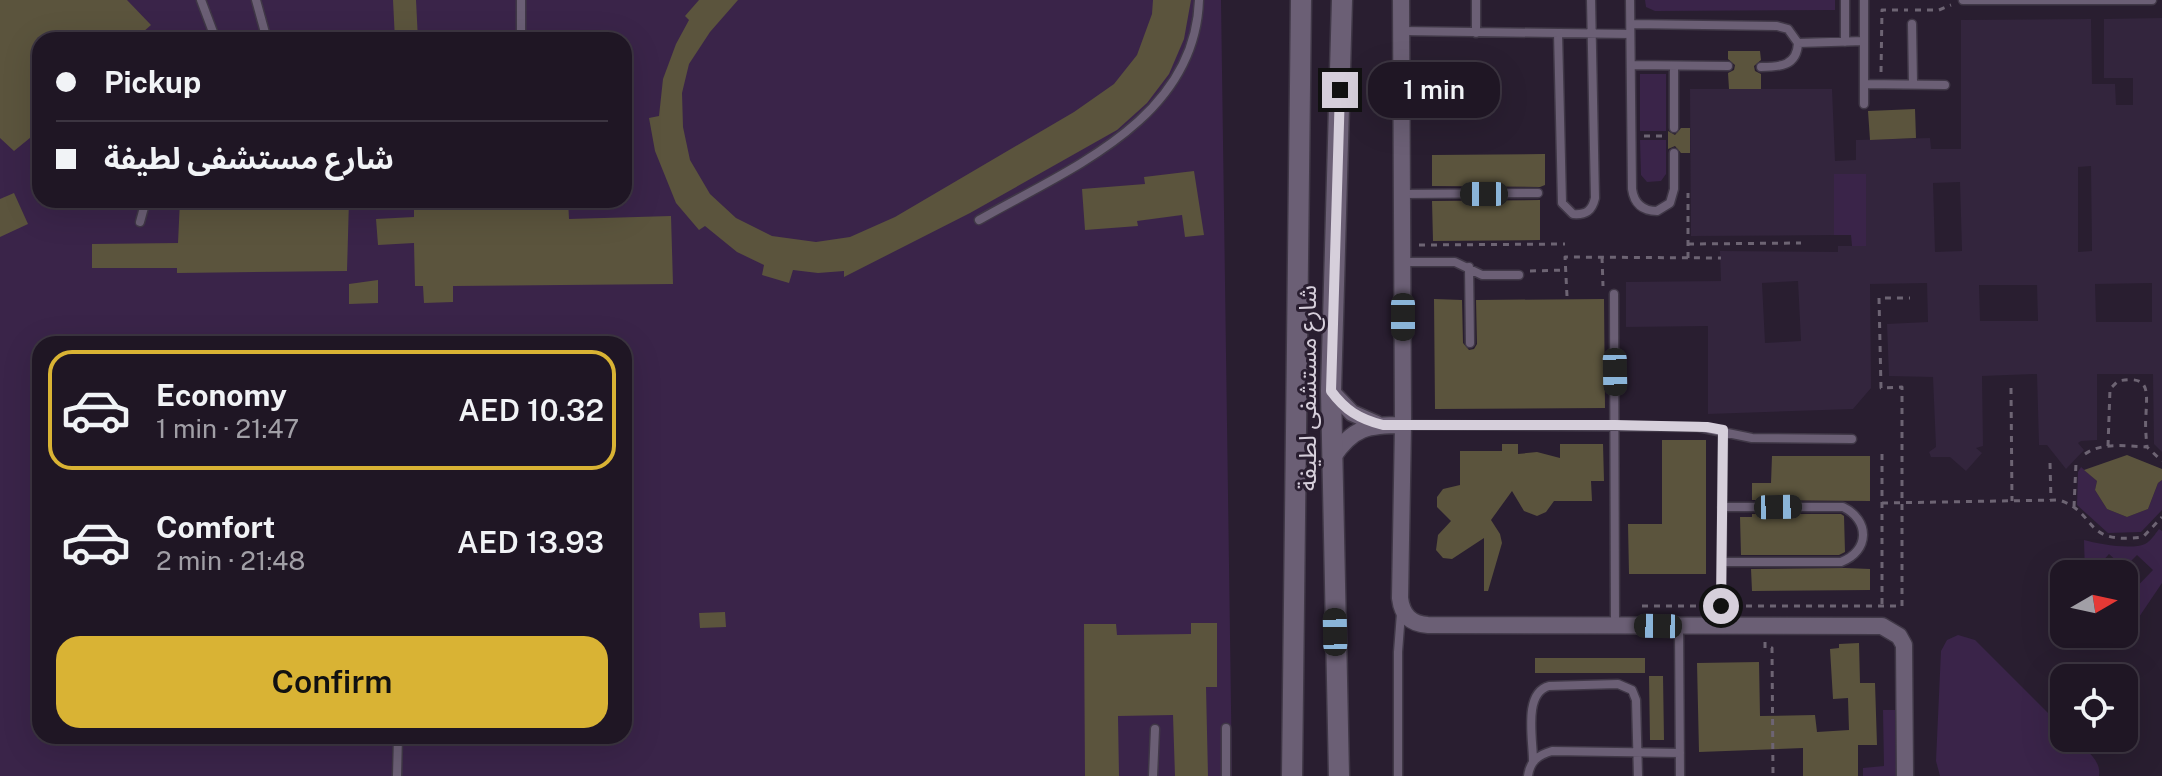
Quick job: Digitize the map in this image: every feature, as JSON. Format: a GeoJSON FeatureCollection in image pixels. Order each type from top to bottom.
{"type":"FeatureCollection","features":[{"type":"Feature","properties":{"kind":"main road","name":"شارع مستشفى لطيفة"},"geometry":{"type":"LineString","coordinates":[[1292,776],[1301,0]]}},
{"type":"Feature","properties":{"kind":"main road","name":"شارع مستشفى لطيفة"},"geometry":{"type":"LineString","coordinates":[[1339,776],[1331,391],[1342,0]]}},
{"type":"Feature","properties":{"kind":"street"},"geometry":{"type":"LineString","coordinates":[[1401,0],[1401,606],[1410,620],[1418,624],[1882,626],[1899,636],[1904,645],[1905,776]]}},
{"type":"Feature","properties":{"kind":"street"},"geometry":{"type":"LineString","coordinates":[[1331,391],[1352,413],[1383,425]]}},
{"type":"Feature","properties":{"kind":"street"},"geometry":{"type":"LineString","coordinates":[[1333,457],[1341,444],[1357,431],[1383,425],[1403,425]]}},
{"type":"Feature","properties":{"kind":"lane"},"geometry":{"type":"LineString","coordinates":[[201,0],[213,32]]}},
{"type":"Feature","properties":{"kind":"lane"},"geometry":{"type":"LineString","coordinates":[[256,0],[265,32]]}},
{"type":"Feature","properties":{"kind":"lane"},"geometry":{"type":"LineString","coordinates":[[521,0],[521,32]]}},
{"type":"Feature","properties":{"kind":"lane"},"geometry":{"type":"LineString","coordinates":[[979,220],[1106,147],[1130,131],[1151,111],[1184,64],[1194,37],[1199,0]]}},
{"type":"Feature","properties":{"kind":"lane"},"geometry":{"type":"LineString","coordinates":[[1476,0],[1476,33]]}},
{"type":"Feature","properties":{"kind":"lane"},"geometry":{"type":"LineString","coordinates":[[1558,33],[1562,203],[1573,214],[1581,215],[1588,212],[1595,198],[1591,0]]}},
{"type":"Feature","properties":{"kind":"lane"},"geometry":{"type":"LineString","coordinates":[[1630,0],[1633,196],[1636,203],[1649,211],[1664,208],[1673,196],[1674,153]]}},
{"type":"Feature","properties":{"kind":"lane"},"geometry":{"type":"LineString","coordinates":[[1845,0],[1845,42]]}},
{"type":"Feature","properties":{"kind":"lane"},"geometry":{"type":"LineString","coordinates":[[1864,0],[1864,104]]}},
{"type":"Feature","properties":{"kind":"lane"},"geometry":{"type":"LineString","coordinates":[[1963,0],[2152,0]]}},
{"type":"Feature","properties":{"kind":"lane"},"geometry":{"type":"LineString","coordinates":[[1912,24],[1913,84]]}},
{"type":"Feature","properties":{"kind":"lane"},"geometry":{"type":"LineString","coordinates":[[1401,31],[1592,34],[1630,29],[1777,26],[1788,29],[1798,43],[1796,56],[1786,65],[1761,67]]}},
{"type":"Feature","properties":{"kind":"lane"},"geometry":{"type":"LineString","coordinates":[[1798,43],[1864,41]]}},
{"type":"Feature","properties":{"kind":"lane"},"geometry":{"type":"LineString","coordinates":[[1631,65],[1728,66]]}},
{"type":"Feature","properties":{"kind":"lane"},"geometry":{"type":"LineString","coordinates":[[1671,132],[1674,66]]}},
{"type":"Feature","properties":{"kind":"lane"},"geometry":{"type":"LineString","coordinates":[[1864,84],[1945,85]]}},
{"type":"Feature","properties":{"kind":"lane"},"geometry":{"type":"LineString","coordinates":[[1402,194],[1538,193]]}},
{"type":"Feature","properties":{"kind":"lane"},"geometry":{"type":"LineString","coordinates":[[140,222],[144,208]]}},
{"type":"Feature","properties":{"kind":"lane"},"geometry":{"type":"LineString","coordinates":[[1403,254],[1455,262],[1482,275],[1519,275]]}},
{"type":"Feature","properties":{"kind":"lane"},"geometry":{"type":"LineString","coordinates":[[1469,267],[1470,343]]}},
{"type":"Feature","properties":{"kind":"lane"},"geometry":{"type":"LineString","coordinates":[[1614,294],[1615,626]]}},
{"type":"Feature","properties":{"kind":"lane"},"geometry":{"type":"LineString","coordinates":[[1403,425],[1707,427],[1752,438],[1852,439]]}},
{"type":"Feature","properties":{"kind":"lane"},"geometry":{"type":"LineString","coordinates":[[1721,625],[1723,430]]}},
{"type":"Feature","properties":{"kind":"lane"},"geometry":{"type":"LineString","coordinates":[[1722,507],[1843,507],[1858,517],[1864,535],[1857,552],[1841,562],[1722,562]]}},
{"type":"Feature","properties":{"kind":"lane"},"geometry":{"type":"LineString","coordinates":[[1398,776],[1401,606]]}},
{"type":"Feature","properties":{"kind":"lane"},"geometry":{"type":"LineString","coordinates":[[1679,626],[1680,776]]}},
{"type":"Feature","properties":{"kind":"lane"},"geometry":{"type":"LineString","coordinates":[[1528,776],[1533,761],[1533,700],[1539,691],[1549,686],[1618,684],[1628,687],[1636,700],[1638,776]]}},
{"type":"Feature","properties":{"kind":"lane"},"geometry":{"type":"LineString","coordinates":[[1226,728],[1226,776]]}},
{"type":"Feature","properties":{"kind":"lane"},"geometry":{"type":"LineString","coordinates":[[1153,776],[1155,729]]}},
{"type":"Feature","properties":{"kind":"lane"},"geometry":{"type":"LineString","coordinates":[[397,776],[398,744]]}},
{"type":"Feature","properties":{"kind":"lane"},"geometry":{"type":"LineString","coordinates":[[1533,761],[1552,751],[1680,753]]}},
{"type":"Feature","properties":{"kind":"path"},"geometry":{"type":"LineString","coordinates":[[1631,136],[1671,132]]}},
{"type":"Feature","properties":{"kind":"path"},"geometry":{"type":"LineString","coordinates":[[1688,183],[1688,258]]}},
{"type":"Feature","properties":{"kind":"path"},"geometry":{"type":"LineString","coordinates":[[1688,244],[1801,243]]}},
{"type":"Feature","properties":{"kind":"path"},"geometry":{"type":"LineString","coordinates":[[1403,254],[1565,244]]}},
{"type":"Feature","properties":{"kind":"path"},"geometry":{"type":"LineString","coordinates":[[1567,296],[1565,257],[1721,258]]}},
{"type":"Feature","properties":{"kind":"path"},"geometry":{"type":"LineString","coordinates":[[1602,257],[1604,295],[1614,294]]}},
{"type":"Feature","properties":{"kind":"path"},"geometry":{"type":"LineString","coordinates":[[1519,275],[1532,271],[1566,270]]}},
{"type":"Feature","properties":{"kind":"path"},"geometry":{"type":"LineString","coordinates":[[2108,446],[2110,389],[2118,381],[2134,380],[2143,384],[2148,392],[2147,447]]}},
{"type":"Feature","properties":{"kind":"path"},"geometry":{"type":"LineString","coordinates":[[2011,388],[2012,501]]}},
{"type":"Feature","properties":{"kind":"path"},"geometry":{"type":"LineString","coordinates":[[2085,454],[2089,450],[2108,446],[2147,447],[2162,461]]}},
{"type":"Feature","properties":{"kind":"path"},"geometry":{"type":"LineString","coordinates":[[1882,454],[1882,626]]}},
{"type":"Feature","properties":{"kind":"path"},"geometry":{"type":"LineString","coordinates":[[2050,463],[2051,500]]}},
{"type":"Feature","properties":{"kind":"path"},"geometry":{"type":"LineString","coordinates":[[2074,507],[2076,463]]}},
{"type":"Feature","properties":{"kind":"path"},"geometry":{"type":"LineString","coordinates":[[1882,503],[2051,500],[2074,507],[2099,534],[2113,538],[2143,537],[2162,517]]}},
{"type":"Feature","properties":{"kind":"path"},"geometry":{"type":"LineString","coordinates":[[1765,606],[1765,648],[1772,648],[1773,776]]}},
{"type":"Feature","properties":{"kind":"shaded area"},"geometry":{"type":"Polygon","coordinates":[[[0,0],[1221,0],[1232,776],[0,776],[0,0]]]}},
{"type":"Feature","properties":{"kind":"shaded area"},"geometry":{"type":"Polygon","coordinates":[[[1645,0],[1835,0],[1835,10],[1655,11],[1646,7],[1645,0]]]}},
{"type":"Feature","properties":{"kind":"shaded area"},"geometry":{"type":"Polygon","coordinates":[[[2162,18],[2162,452],[2154,444],[2153,374],[2097,374],[2097,440],[2078,443],[2084,450],[2066,469],[2047,445],[2039,445],[2037,374],[1982,376],[1983,446],[1976,448],[1982,453],[1966,471],[1950,457],[1931,457],[1929,452],[1936,447],[1933,377],[1889,376],[1887,324],[1928,322],[1927,283],[1870,284],[1871,388],[1853,409],[1708,414],[1708,326],[1626,327],[1626,282],[1721,281],[1720,251],[1838,252],[1838,246],[1866,246],[1866,174],[1834,174],[1834,235],[1691,236],[1690,89],[1832,89],[1835,161],[1856,160],[1856,140],[1930,138],[1931,149],[1961,149],[1961,20],[2091,19],[2092,84],[2115,84],[2116,105],[2133,105],[2133,78],[2104,78],[2104,19],[2162,18]],[[2091,166],[2078,167],[2078,252],[2092,251],[2091,166]],[[1960,182],[1933,183],[1935,252],[1962,251],[1960,182]],[[1798,281],[1762,283],[1765,343],[1801,341],[1798,281]],[[2152,283],[2095,284],[2096,322],[2152,322],[2152,283]],[[1979,285],[1980,321],[2038,321],[2037,285],[1979,285]]]}},
{"type":"Feature","properties":{"kind":"shaded area"},"geometry":{"type":"Polygon","coordinates":[[[1640,74],[1666,74],[1666,131],[1640,131],[1640,74]]]}},
{"type":"Feature","properties":{"kind":"shaded area"},"geometry":{"type":"Polygon","coordinates":[[[1640,140],[1666,140],[1666,174],[1661,181],[1647,182],[1641,175],[1640,140]]]}},
{"type":"Feature","properties":{"kind":"shaded area"},"geometry":{"type":"Polygon","coordinates":[[[1834,174],[1866,174],[1866,246],[1852,246],[1851,235],[1834,235],[1834,174]]]}},
{"type":"Feature","properties":{"kind":"shaded area"},"geometry":{"type":"Polygon","coordinates":[[[2081,467],[2097,481],[2095,490],[2107,509],[2127,517],[2148,509],[2162,480],[2162,510],[2141,532],[2108,533],[2077,505],[2078,472],[2081,467]]]}},
{"type":"Feature","properties":{"kind":"shaded area"},"geometry":{"type":"Polygon","coordinates":[[[2159,529],[2162,531],[2162,583],[2138,619],[2138,586],[2153,570],[2137,555],[2132,560],[2115,560],[2109,554],[2104,560],[2085,560],[2084,540],[2115,546],[2139,546],[2149,541],[2159,529]]]}},
{"type":"Feature","properties":{"kind":"shaded area"},"geometry":{"type":"Polygon","coordinates":[[[1958,635],[1975,640],[2050,715],[2050,752],[2088,752],[2098,765],[2099,776],[1940,776],[1936,761],[1941,651],[1947,640],[1958,635]]]}},
{"type":"Feature","properties":{"kind":"shaded area"},"geometry":{"type":"Polygon","coordinates":[[[1883,710],[1895,710],[1896,776],[1863,776],[1863,768],[1884,766],[1883,710]]]}},
{"type":"Feature","properties":{"kind":"building"},"geometry":{"type":"Polygon","coordinates":[[[0,0],[127,0],[151,25],[143,32],[32,32],[32,136],[14,151],[0,138],[0,0]]]}},
{"type":"Feature","properties":{"kind":"building"},"geometry":{"type":"Polygon","coordinates":[[[393,0],[416,0],[418,32],[395,32],[393,0]]]}},
{"type":"Feature","properties":{"kind":"building"},"geometry":{"type":"Polygon","coordinates":[[[699,0],[738,0],[710,32],[689,64],[682,93],[683,127],[690,160],[710,194],[736,218],[772,236],[816,242],[850,237],[895,217],[1074,112],[1114,84],[1137,55],[1152,14],[1153,0],[1191,0],[1184,39],[1169,74],[1147,103],[1117,130],[970,213],[844,277],[844,271],[818,273],[793,270],[789,283],[762,275],[764,265],[737,252],[705,226],[699,230],[676,203],[655,151],[649,118],[659,116],[663,79],[689,20],[685,16],[699,0]]]}},
{"type":"Feature","properties":{"kind":"building"},"geometry":{"type":"Polygon","coordinates":[[[1728,51],[1760,51],[1761,60],[1754,66],[1755,71],[1761,74],[1761,89],[1729,89],[1728,73],[1734,70],[1735,65],[1728,59],[1728,51]]]}},
{"type":"Feature","properties":{"kind":"building"},"geometry":{"type":"Polygon","coordinates":[[[1915,109],[1916,138],[1870,140],[1868,111],[1915,109]]]}},
{"type":"Feature","properties":{"kind":"building"},"geometry":{"type":"Polygon","coordinates":[[[1681,128],[1690,128],[1690,153],[1681,153],[1675,146],[1668,149],[1668,131],[1675,135],[1681,128]]]}},
{"type":"Feature","properties":{"kind":"building"},"geometry":{"type":"Polygon","coordinates":[[[1545,154],[1545,185],[1540,187],[1432,186],[1432,155],[1545,154]]]}},
{"type":"Feature","properties":{"kind":"building"},"geometry":{"type":"Polygon","coordinates":[[[1194,171],[1204,235],[1185,237],[1182,215],[1137,221],[1138,226],[1085,230],[1082,189],[1145,184],[1144,177],[1194,171]]]}},
{"type":"Feature","properties":{"kind":"building"},"geometry":{"type":"Polygon","coordinates":[[[14,193],[28,224],[0,237],[0,199],[14,193]]]}},
{"type":"Feature","properties":{"kind":"building"},"geometry":{"type":"Polygon","coordinates":[[[1540,200],[1540,240],[1433,241],[1432,201],[1540,200]]]}},
{"type":"Feature","properties":{"kind":"building"},"geometry":{"type":"Polygon","coordinates":[[[180,208],[349,208],[347,271],[177,273],[177,268],[92,268],[92,244],[178,243],[180,208]]]}},
{"type":"Feature","properties":{"kind":"building"},"geometry":{"type":"Polygon","coordinates":[[[414,208],[568,208],[569,219],[671,216],[673,284],[453,286],[453,302],[424,303],[423,286],[415,286],[414,243],[378,245],[376,219],[414,217],[414,208]]]}},
{"type":"Feature","properties":{"kind":"building"},"geometry":{"type":"Polygon","coordinates":[[[378,280],[378,303],[349,304],[349,284],[378,280]]]}},
{"type":"Feature","properties":{"kind":"building"},"geometry":{"type":"Polygon","coordinates":[[[1434,299],[1462,300],[1463,343],[1469,350],[1477,344],[1476,300],[1604,299],[1605,408],[1435,409],[1434,299]]]}},
{"type":"Feature","properties":{"kind":"building"},"geometry":{"type":"Polygon","coordinates":[[[1662,440],[1706,440],[1706,574],[1629,574],[1628,524],[1662,524],[1662,440]]]}},
{"type":"Feature","properties":{"kind":"building"},"geometry":{"type":"Polygon","coordinates":[[[1502,444],[1518,444],[1518,454],[1537,452],[1560,458],[1560,444],[1603,444],[1604,481],[1591,481],[1592,501],[1554,501],[1546,512],[1537,516],[1524,511],[1512,491],[1491,520],[1502,543],[1488,591],[1484,591],[1484,538],[1452,559],[1443,558],[1436,550],[1438,535],[1451,521],[1437,507],[1437,497],[1443,489],[1460,485],[1460,451],[1502,451],[1502,444]]]}},
{"type":"Feature","properties":{"kind":"building"},"geometry":{"type":"Polygon","coordinates":[[[2127,455],[2162,469],[2162,480],[2148,509],[2127,517],[2107,509],[2095,490],[2097,481],[2084,470],[2127,455]]]}},
{"type":"Feature","properties":{"kind":"building"},"geometry":{"type":"Polygon","coordinates":[[[1772,456],[1870,456],[1870,501],[1752,500],[1752,483],[1771,483],[1772,456]]]}},
{"type":"Feature","properties":{"kind":"building"},"geometry":{"type":"Polygon","coordinates":[[[1752,514],[1841,514],[1844,516],[1845,552],[1839,555],[1741,555],[1740,517],[1752,517],[1752,514]]]}},
{"type":"Feature","properties":{"kind":"building"},"geometry":{"type":"Polygon","coordinates":[[[1751,569],[1870,569],[1870,590],[1752,591],[1751,569]]]}},
{"type":"Feature","properties":{"kind":"building"},"geometry":{"type":"Polygon","coordinates":[[[725,612],[726,627],[700,628],[699,613],[725,612]]]}},
{"type":"Feature","properties":{"kind":"building"},"geometry":{"type":"Polygon","coordinates":[[[1191,623],[1217,623],[1217,687],[1206,687],[1208,776],[1175,776],[1173,715],[1118,716],[1119,776],[1085,776],[1084,624],[1116,624],[1117,635],[1191,634],[1191,623]]]}},
{"type":"Feature","properties":{"kind":"building"},"geometry":{"type":"Polygon","coordinates":[[[1859,643],[1860,683],[1875,683],[1877,745],[1858,745],[1858,776],[1803,776],[1803,748],[1699,752],[1697,663],[1759,662],[1760,716],[1815,715],[1817,732],[1849,730],[1848,698],[1833,699],[1830,649],[1839,648],[1839,644],[1859,643]]]}},
{"type":"Feature","properties":{"kind":"building"},"geometry":{"type":"Polygon","coordinates":[[[1535,658],[1645,658],[1645,673],[1535,673],[1535,658]]]}},
{"type":"Feature","properties":{"kind":"building"},"geometry":{"type":"Polygon","coordinates":[[[1649,676],[1663,676],[1664,740],[1650,740],[1649,676]]]}},
{"type":"Feature","properties":{"kind":"route"},"geometry":{"type":"LineString","coordinates":[[1340,90],[1331,391],[1352,413],[1383,425],[1615,425],[1723,430],[1721,606]]}}]}
